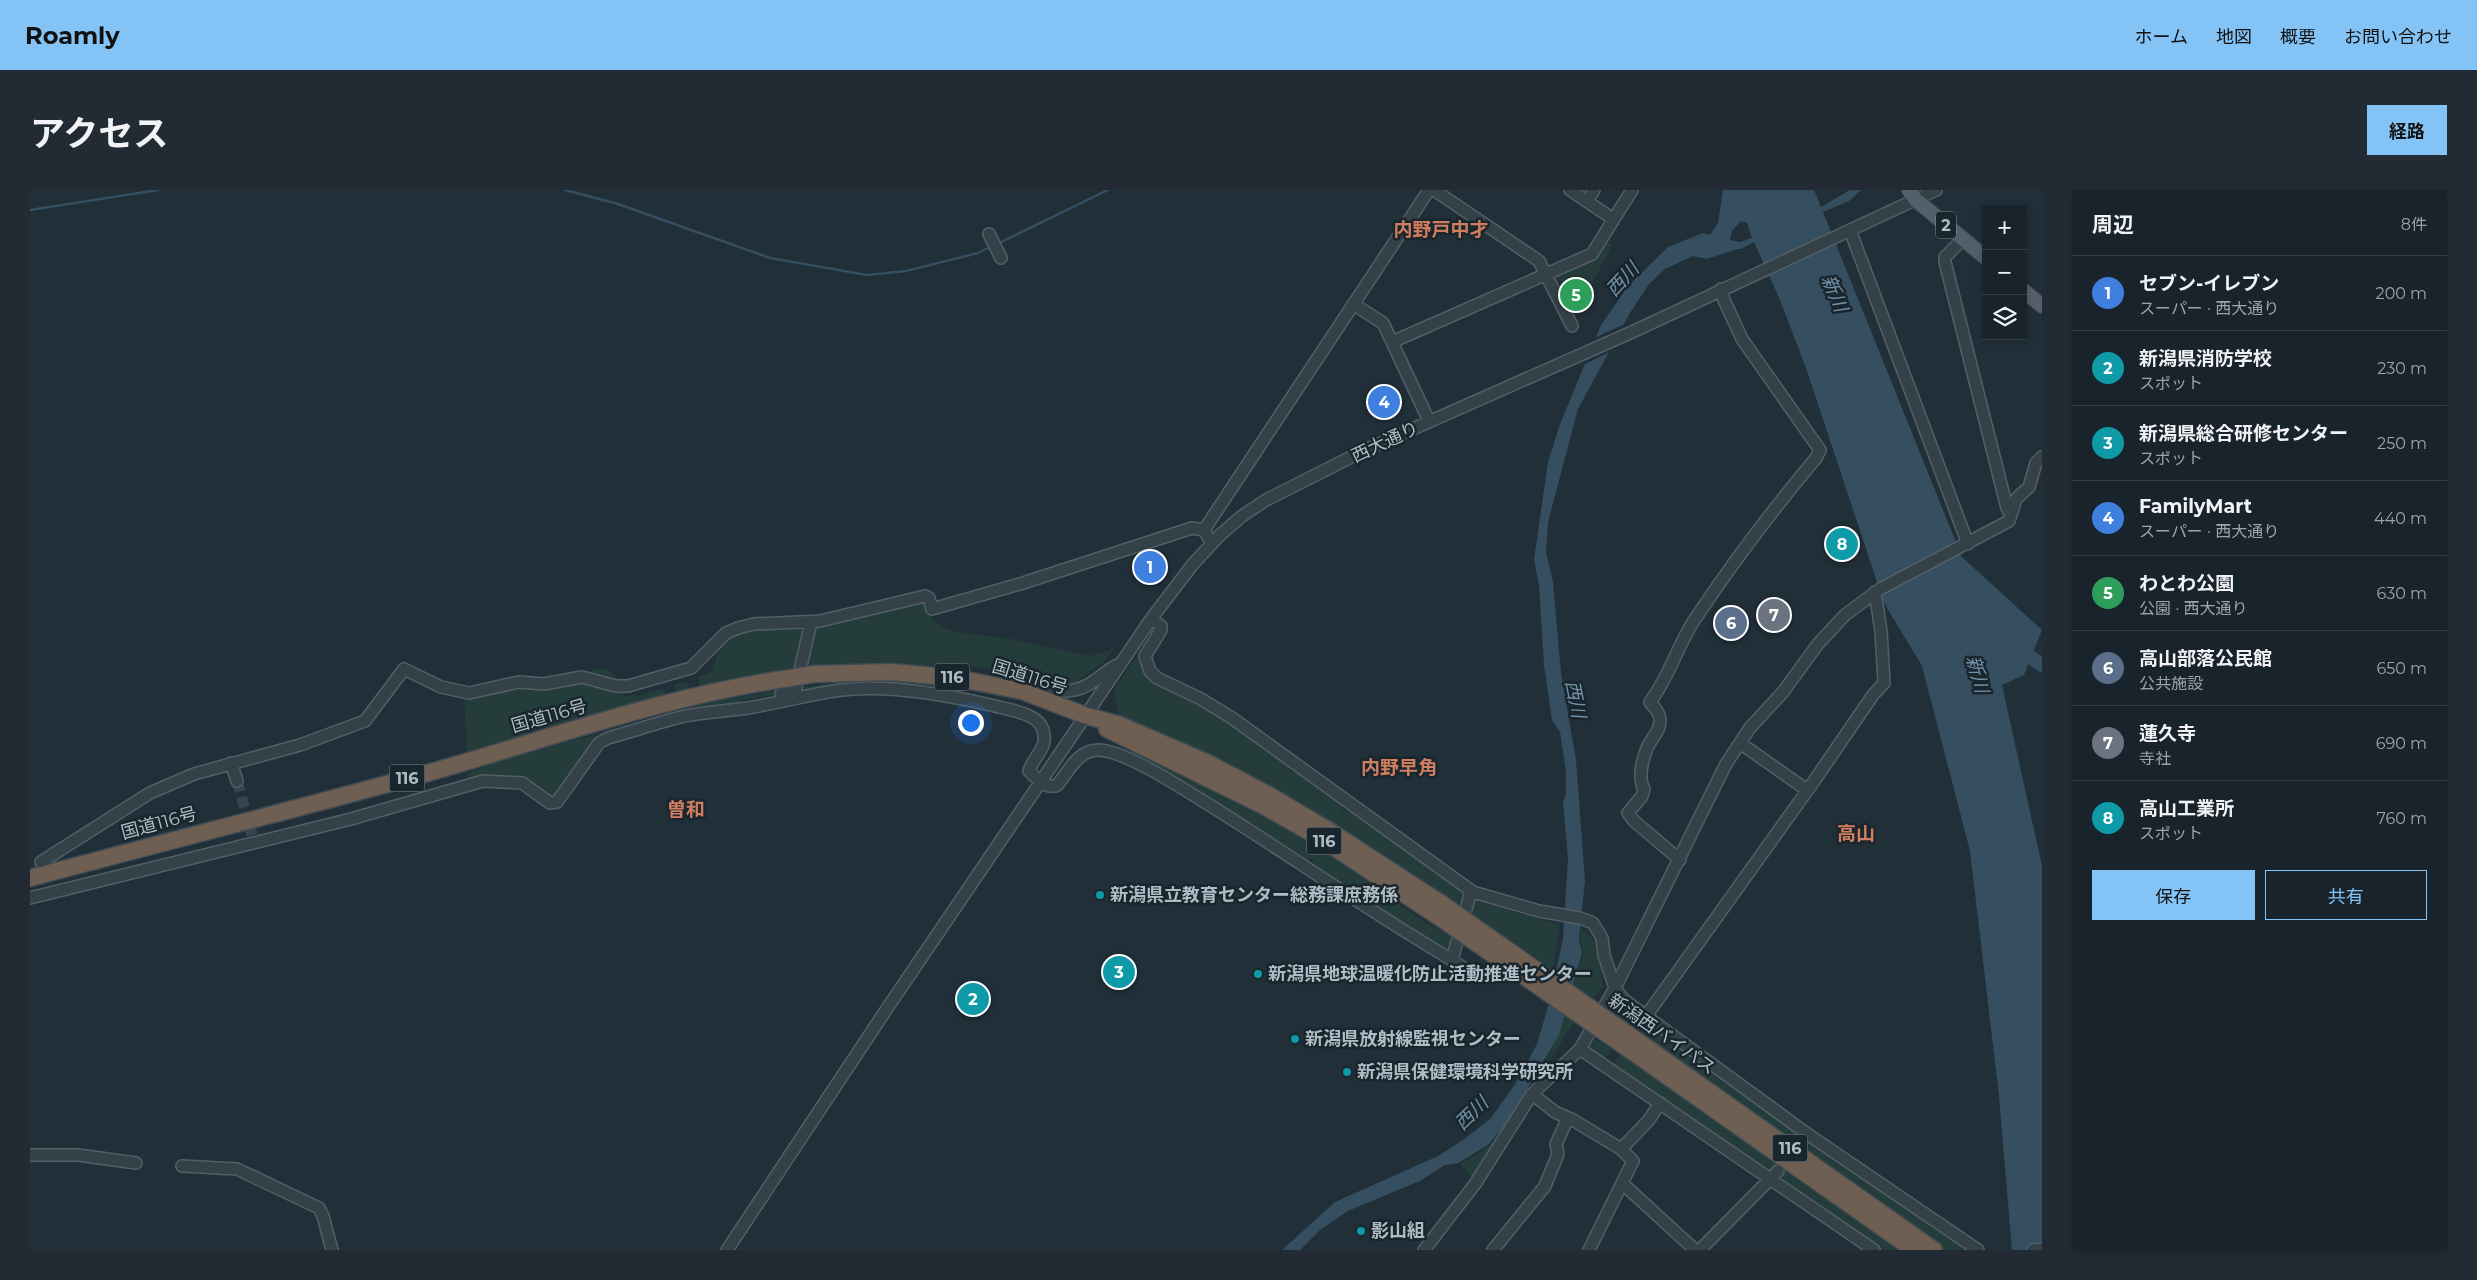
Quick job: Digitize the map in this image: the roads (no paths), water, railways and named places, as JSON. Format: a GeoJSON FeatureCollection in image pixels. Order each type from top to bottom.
{"type":"FeatureCollection","features":[{"type":"Feature","properties":{"kind":"highway","name":"国道116号"},"geometry":{"type":"LineString","coordinates":[[30,878],[424,774],[557,734],[703,695],[814,674],[892,672],[956,678],[1022,691],[1084,715]]}},
{"type":"Feature","properties":{"kind":"highway","name":"新潟西バイパス"},"geometry":{"type":"LineString","coordinates":[[1084,715],[1114,733],[1206,770],[1441,910],[1643,1052],[1934,1250]]}},
{"type":"Feature","properties":{"kind":"highway","name":"新潟西バイパス"},"geometry":{"type":"LineString","coordinates":[[1643,1052],[1914,1250]]}},
{"type":"Feature","properties":{"kind":"main road","name":"2"},"geometry":{"type":"LineString","coordinates":[[1913,195],[1982,255]]}},
{"type":"Feature","properties":{"kind":"main road"},"geometry":{"type":"LineString","coordinates":[[2027,293],[2042,306]]}},
{"type":"Feature","properties":{"kind":"street"},"geometry":{"type":"LineString","coordinates":[[1204,530],[1429,190]]}},
{"type":"Feature","properties":{"kind":"street"},"geometry":{"type":"LineString","coordinates":[[1434,190],[1539,261],[1572,326]]}},
{"type":"Feature","properties":{"kind":"street"},"geometry":{"type":"LineString","coordinates":[[1570,190],[1613,219]]}},
{"type":"Feature","properties":{"kind":"street"},"geometry":{"type":"LineString","coordinates":[[1587,201],[1594,190]]}},
{"type":"Feature","properties":{"kind":"street"},"geometry":{"type":"LineString","coordinates":[[1392,342],[1592,254],[1632,190]]}},
{"type":"Feature","properties":{"kind":"street"},"geometry":{"type":"LineString","coordinates":[[1936,190],[1913,195],[1848,231],[1968,544]]}},
{"type":"Feature","properties":{"kind":"street","name":"西大通り"},"geometry":{"type":"LineString","coordinates":[[727,1250],[1084,715],[1151,618],[1193,564],[1232,524],[1266,500],[1363,451],[1625,335],[1848,231]]}},
{"type":"Feature","properties":{"kind":"street"},"geometry":{"type":"LineString","coordinates":[[989,234],[1001,258]]}},
{"type":"Feature","properties":{"kind":"street"},"geometry":{"type":"LineString","coordinates":[[1963,239],[1945,257],[1945,262],[2010,518]]}},
{"type":"Feature","properties":{"kind":"street"},"geometry":{"type":"LineString","coordinates":[[1680,860],[1634,821],[1628,813],[1642,796],[1644,789],[1640,782],[1646,749],[1654,740],[1659,725],[1660,715],[1650,702],[1663,685],[1680,643],[1696,616],[1751,538],[1816,458],[1820,450],[1742,339],[1721,289]]}},
{"type":"Feature","properties":{"kind":"street"},"geometry":{"type":"LineString","coordinates":[[1353,304],[1383,323],[1429,421]]}},
{"type":"Feature","properties":{"kind":"street"},"geometry":{"type":"LineString","coordinates":[[1424,1250],[1475,1184],[1532,1094],[1580,1049],[1615,988],[1726,764],[1740,743],[1845,615],[1877,590],[1968,544],[2010,518],[2016,499],[2029,486],[2036,463],[2042,457]]}},
{"type":"Feature","properties":{"kind":"street"},"geometry":{"type":"LineString","coordinates":[[41,862],[150,794],[194,774],[300,745],[365,721],[404,669],[441,687],[469,692],[519,682],[544,684],[582,677],[596,679],[616,686],[628,686],[691,668],[726,633],[738,628],[772,622],[811,622],[842,617],[925,596],[929,598],[932,608],[1023,583],[1192,528],[1204,530]]}},
{"type":"Feature","properties":{"kind":"street"},"geometry":{"type":"LineString","coordinates":[[1204,530],[1212,544]]}},
{"type":"Feature","properties":{"kind":"street"},"geometry":{"type":"LineString","coordinates":[[1646,1016],[1873,695],[1884,683],[1877,590]]}},
{"type":"Feature","properties":{"kind":"street"},"geometry":{"type":"LineString","coordinates":[[1151,618],[1161,626],[1161,630],[1145,656],[1150,670],[1157,678],[1201,699],[1232,718],[1471,891],[1539,911],[1580,918],[1593,923],[1602,938],[1604,955],[1615,988],[1624,1000],[1804,1136],[1978,1250]]}},
{"type":"Feature","properties":{"kind":"street"},"geometry":{"type":"LineString","coordinates":[[750,708],[749,702],[795,692],[811,622]]}},
{"type":"Feature","properties":{"kind":"street"},"geometry":{"type":"LineString","coordinates":[[1000,686],[1027,681],[1053,689],[1073,691],[1090,684],[1120,663]]}},
{"type":"Feature","properties":{"kind":"street"},"geometry":{"type":"LineString","coordinates":[[30,898],[252,840],[351,819],[483,781],[522,783],[550,803],[557,802],[599,743],[608,738],[685,716],[750,708],[841,690],[864,688],[925,693],[1000,707],[1036,720],[1043,728],[1045,737],[1043,746],[1029,771],[1037,787],[1056,786],[1078,757],[1097,750],[1110,752],[1179,787],[1470,973]]}},
{"type":"Feature","properties":{"kind":"street"},"geometry":{"type":"LineString","coordinates":[[1740,743],[1807,790]]}},
{"type":"Feature","properties":{"kind":"street"},"geometry":{"type":"LineString","coordinates":[[231,763],[237,781]]}},
{"type":"Feature","properties":{"kind":"street"},"geometry":{"type":"LineString","coordinates":[[1452,960],[1471,891]]}},
{"type":"Feature","properties":{"kind":"street"},"geometry":{"type":"LineString","coordinates":[[1580,1049],[1660,1104],[1774,1176],[1874,1250]]}},
{"type":"Feature","properties":{"kind":"street"},"geometry":{"type":"LineString","coordinates":[[1532,1094],[1555,1112],[1621,1149],[1634,1161],[1589,1250]]}},
{"type":"Feature","properties":{"kind":"street"},"geometry":{"type":"LineString","coordinates":[[1621,1149],[1649,1120],[1660,1104]]}},
{"type":"Feature","properties":{"kind":"street"},"geometry":{"type":"LineString","coordinates":[[1494,1250],[1546,1186],[1558,1154],[1556,1144],[1568,1118]]}},
{"type":"Feature","properties":{"kind":"street"},"geometry":{"type":"LineString","coordinates":[[30,1155],[78,1155],[136,1163]]}},
{"type":"Feature","properties":{"kind":"street"},"geometry":{"type":"LineString","coordinates":[[182,1166],[237,1169],[318,1208],[323,1216],[332,1250]]}},
{"type":"Feature","properties":{"kind":"street"},"geometry":{"type":"LineString","coordinates":[[1700,1250],[1774,1176]]}},
{"type":"Feature","properties":{"kind":"street"},"geometry":{"type":"LineString","coordinates":[[1622,1183],[1695,1250]]}},
{"type":"Feature","properties":{"kind":"street"},"geometry":{"type":"LineString","coordinates":[[2033,1250],[2042,1249]]}},
{"type":"Feature","properties":{"kind":"water","name":"新川"},"geometry":{"type":"Polygon","coordinates":[[[1723,190],[1814,190],[1821,207],[1850,190],[1861,190],[1849,201],[1823,212],[1962,557],[2042,630],[2024,675],[2002,685],[2042,866],[2042,1250],[2012,1250],[1999,1096],[1970,851],[1922,666],[1884,603],[1806,368],[1780,300],[1754,242],[1741,249],[1707,259],[1693,256],[1665,269],[1649,284],[1630,313],[1578,409],[1548,522],[1546,552],[1553,582],[1561,673],[1576,760],[1585,881],[1579,939],[1582,953],[1559,1035],[1507,1123],[1488,1145],[1458,1163],[1445,1165],[1420,1181],[1348,1211],[1320,1230],[1300,1250],[1282,1250],[1335,1202],[1438,1156],[1466,1138],[1491,1118],[1516,1083],[1537,1044],[1549,1003],[1563,939],[1568,858],[1563,802],[1566,795],[1566,772],[1560,732],[1552,720],[1544,665],[1539,585],[1534,560],[1548,462],[1560,424],[1601,325],[1628,286],[1668,247],[1703,233],[1710,235],[1718,223],[1723,190]],[[1741,221],[1732,231],[1730,240],[1740,242],[1752,238],[1747,223],[1741,221]]]}},
{"type":"Feature","properties":{"kind":"waterway"},"geometry":{"type":"LineString","coordinates":[[30,210],[158,190]]}},
{"type":"Feature","properties":{"kind":"waterway"},"geometry":{"type":"LineString","coordinates":[[565,190],[618,204],[770,258],[867,275],[906,271],[978,253],[992,246]]}},
{"type":"Feature","properties":{"kind":"waterway"},"geometry":{"type":"LineString","coordinates":[[997,244],[1108,190]]}},
{"type":"Feature","properties":{"kind":"waterway"},"geometry":{"type":"LineString","coordinates":[[2017,648],[2042,665]]}},
{"type":"Feature","properties":{"kind":"tunnel"},"geometry":{"type":"LineString","coordinates":[[237,781],[252,835]]}},
{"type":"Feature","properties":{"kind":"tunnel"},"geometry":{"type":"LineString","coordinates":[[1789,1156],[1802,1139]]}},
{"type":"Feature","properties":{"kind":"place","name":"わとわ公園"},"geometry":{"type":"Point","coordinates":[1576,295]}},
{"type":"Feature","properties":{"kind":"place","name":"FamilyMart"},"geometry":{"type":"Point","coordinates":[1384,402]}},
{"type":"Feature","properties":{"kind":"place","name":"高山工業所"},"geometry":{"type":"Point","coordinates":[1842,544]}},
{"type":"Feature","properties":{"kind":"place","name":"セブン-イレブン"},"geometry":{"type":"Point","coordinates":[1150,567]}},
{"type":"Feature","properties":{"kind":"place","name":"蓮久寺"},"geometry":{"type":"Point","coordinates":[1774,615]}},
{"type":"Feature","properties":{"kind":"place","name":"高山部落公民館"},"geometry":{"type":"Point","coordinates":[1731,623]}},
{"type":"Feature","properties":{"kind":"place","name":"新潟県立教育センター総務課庶務係"},"geometry":{"type":"Point","coordinates":[1100,895]}},
{"type":"Feature","properties":{"kind":"place","name":"新潟県総合研修センター"},"geometry":{"type":"Point","coordinates":[1119,972]}},
{"type":"Feature","properties":{"kind":"place","name":"新潟県地球温暖化防止活動推進センター"},"geometry":{"type":"Point","coordinates":[1258,974]}},
{"type":"Feature","properties":{"kind":"place","name":"新潟県消防学校"},"geometry":{"type":"Point","coordinates":[973,999]}},
{"type":"Feature","properties":{"kind":"place","name":"新潟県放射線監視センター"},"geometry":{"type":"Point","coordinates":[1295,1039]}},
{"type":"Feature","properties":{"kind":"place","name":"新潟県保健環境科学研究所"},"geometry":{"type":"Point","coordinates":[1347,1072]}},
{"type":"Feature","properties":{"kind":"place","name":"影山組"},"geometry":{"type":"Point","coordinates":[1361,1231]}},
{"type":"Feature","properties":{"kind":"district","name":"内野戸中才"},"geometry":{"type":"Point","coordinates":[1441,229]}},
{"type":"Feature","properties":{"kind":"district","name":"内野早角"},"geometry":{"type":"Point","coordinates":[1399,767]}},
{"type":"Feature","properties":{"kind":"district","name":"曽和"},"geometry":{"type":"Point","coordinates":[686,809]}},
{"type":"Feature","properties":{"kind":"district","name":"高山"},"geometry":{"type":"Point","coordinates":[1856,833]}},
{"type":"Feature","properties":{"kind":"water label","name":"西川"},"geometry":{"type":"Point","coordinates":[1622,279]}},
{"type":"Feature","properties":{"kind":"water label","name":"西川"},"geometry":{"type":"Point","coordinates":[1576,699]}},
{"type":"Feature","properties":{"kind":"water label","name":"西川"},"geometry":{"type":"Point","coordinates":[1471,1113]}}]}
